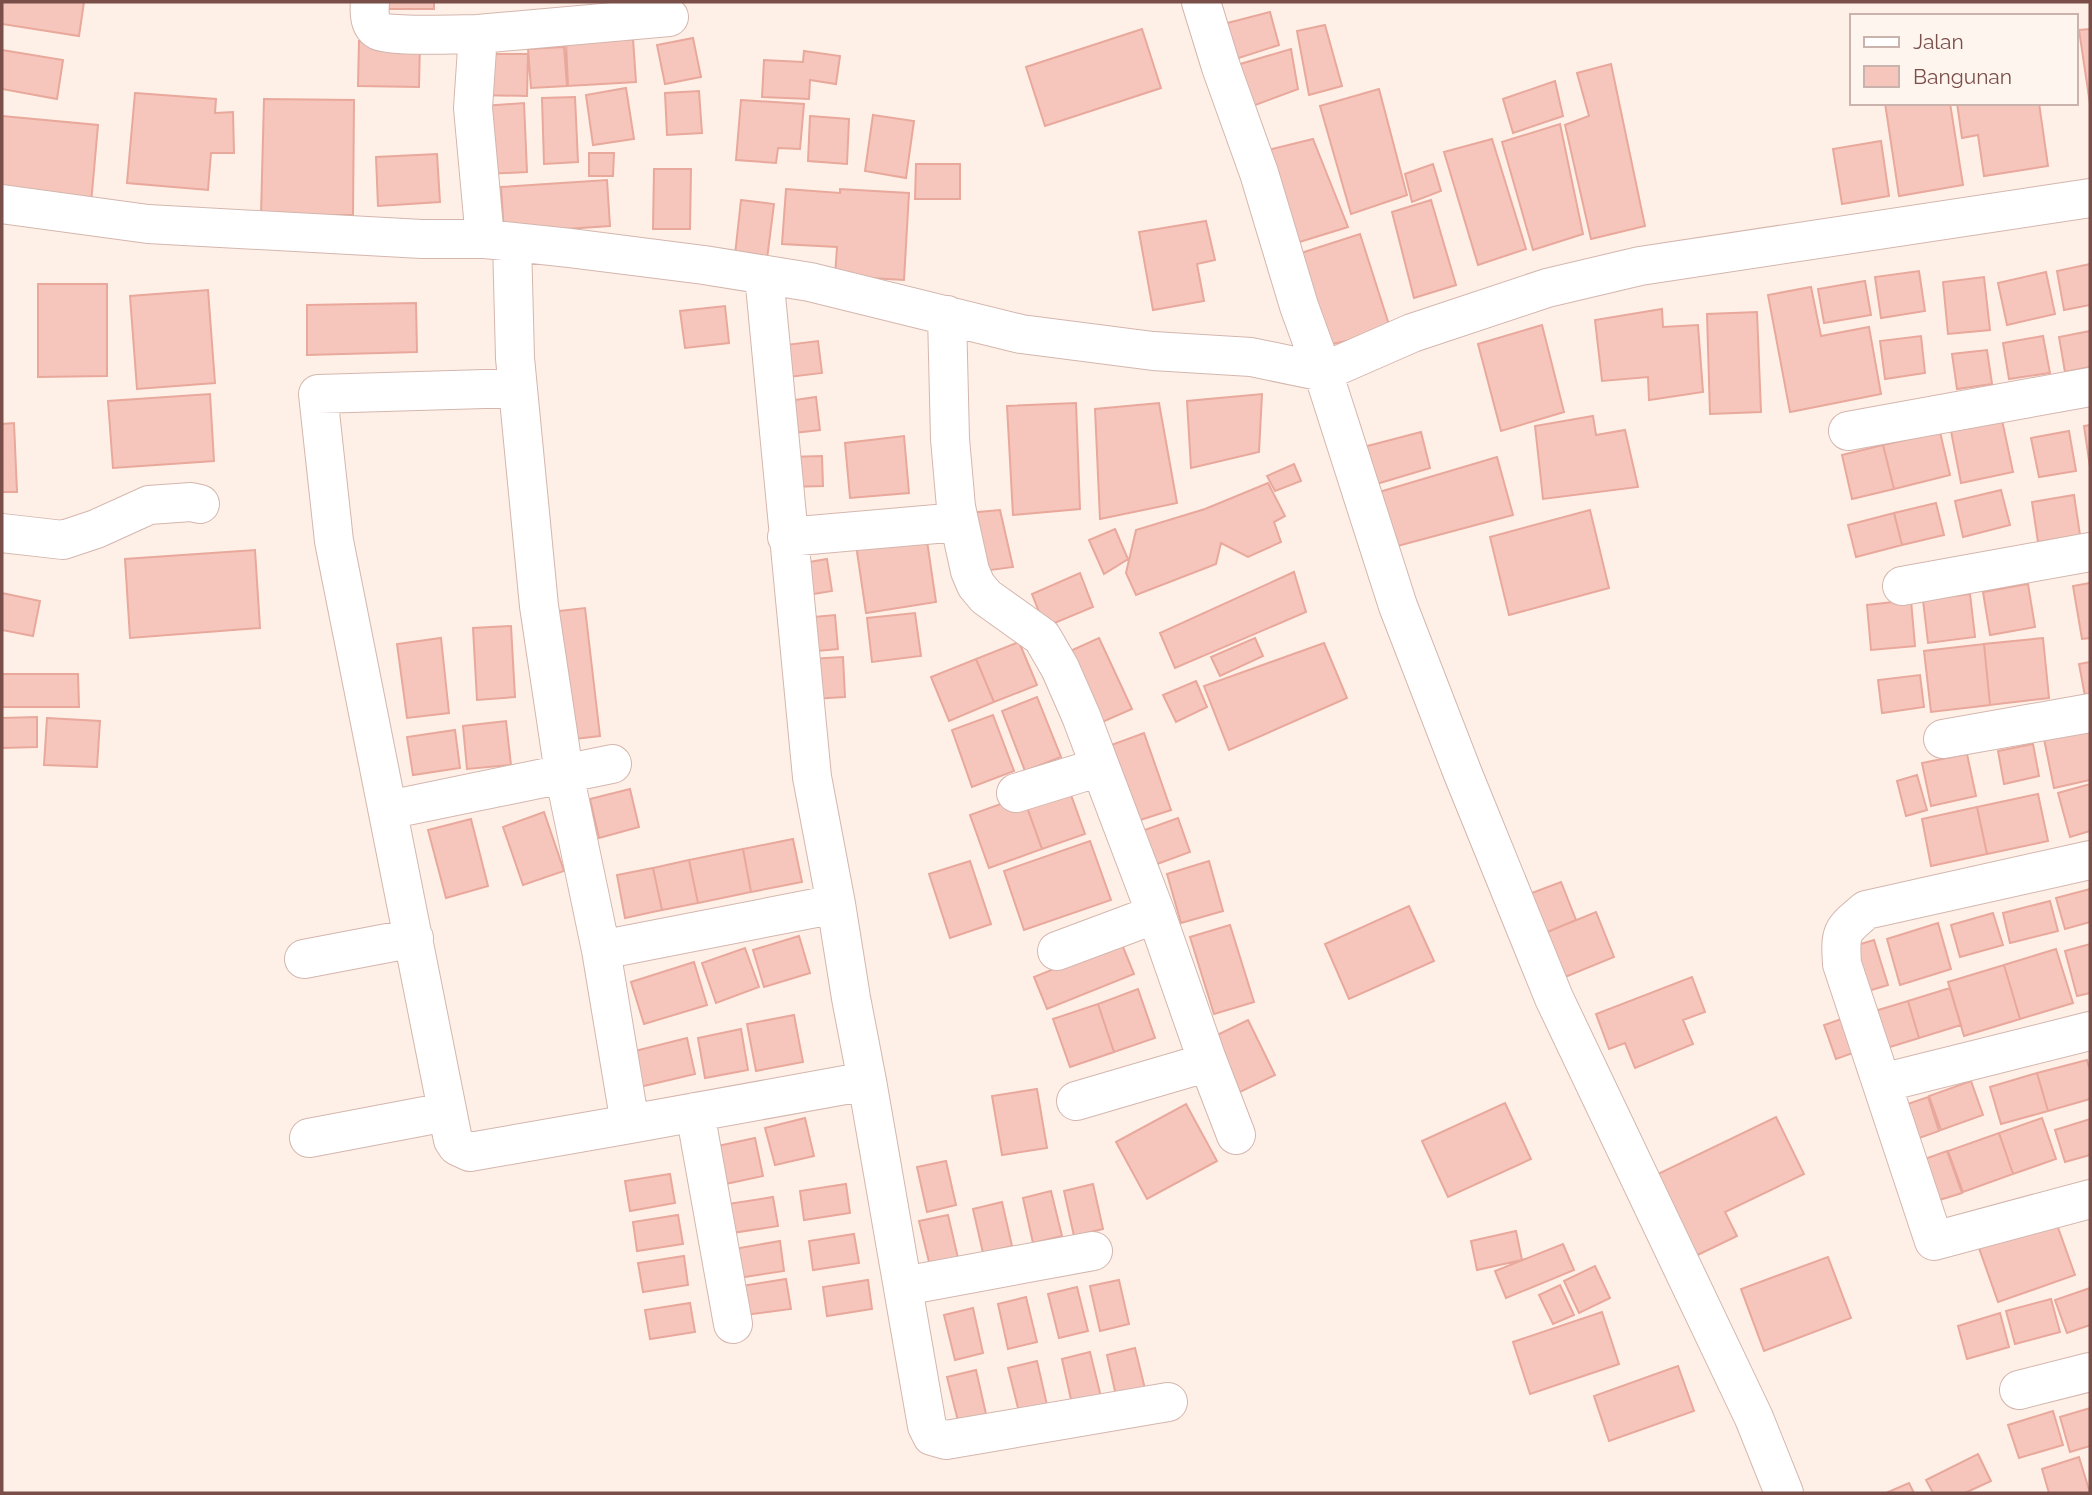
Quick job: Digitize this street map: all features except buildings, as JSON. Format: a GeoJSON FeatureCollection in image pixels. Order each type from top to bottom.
{"type":"FeatureCollection","features":[{"type":"Feature","properties":{"kind":"street"},"geometry":{"type":"LineString","coordinates":[[370,2],[371,23],[379,32],[478,34],[670,17]]}},
{"type":"Feature","properties":{"kind":"street"},"geometry":{"type":"LineString","coordinates":[[1201,2],[1220,67],[1259,173],[1299,306],[1323,372],[1398,606],[1554,999],[1754,1418],[1784,1493]]}},
{"type":"Feature","properties":{"kind":"street"},"geometry":{"type":"LineString","coordinates":[[478,34],[473,108],[506,265],[539,606],[564,773],[601,950],[630,1124]]}},
{"type":"Feature","properties":{"kind":"street"},"geometry":{"type":"LineString","coordinates":[[2,204],[148,224],[422,239],[506,265],[677,262],[810,282],[1021,334],[1153,351],[1251,357],[1323,372],[1424,329],[1547,288],[1640,266],[2090,198]]}},
{"type":"Feature","properties":{"kind":"street"},"geometry":{"type":"LineString","coordinates":[[764,275],[812,777],[927,1426],[932,1436],[946,1440],[1168,1402]]}},
{"type":"Feature","properties":{"kind":"street"},"geometry":{"type":"LineString","coordinates":[[947,314],[950,439],[956,507],[970,571],[985,597],[1042,637],[1060,668],[1156,914],[1236,1135]]}},
{"type":"Feature","properties":{"kind":"street"},"geometry":{"type":"LineString","coordinates":[[1855,422],[2090,385]]}},
{"type":"Feature","properties":{"kind":"street"},"geometry":{"type":"LineString","coordinates":[[518,388],[318,394],[334,541],[453,1140],[457,1146],[470,1152],[867,1081]]}},
{"type":"Feature","properties":{"kind":"street"},"geometry":{"type":"LineString","coordinates":[[2,533],[63,540],[96,529],[149,505],[191,502],[201,504]]}},
{"type":"Feature","properties":{"kind":"street"},"geometry":{"type":"LineString","coordinates":[[788,537],[959,522]]}},
{"type":"Feature","properties":{"kind":"street"},"geometry":{"type":"LineString","coordinates":[[1912,578],[2090,550]]}},
{"type":"Feature","properties":{"kind":"street"},"geometry":{"type":"LineString","coordinates":[[2090,706],[1950,730],[2090,713]]}},
{"type":"Feature","properties":{"kind":"street"},"geometry":{"type":"LineString","coordinates":[[388,810],[612,765]]}},
{"type":"Feature","properties":{"kind":"street"},"geometry":{"type":"LineString","coordinates":[[1016,793],[1100,767]]}},
{"type":"Feature","properties":{"kind":"street"},"geometry":{"type":"LineString","coordinates":[[2090,860],[1866,910],[1847,926],[1841,938],[1842,964],[1934,1241],[2090,1199]]}},
{"type":"Feature","properties":{"kind":"street"},"geometry":{"type":"LineString","coordinates":[[601,950],[836,904]]}},
{"type":"Feature","properties":{"kind":"street"},"geometry":{"type":"LineString","coordinates":[[1057,951],[1156,914]]}},
{"type":"Feature","properties":{"kind":"street"},"geometry":{"type":"LineString","coordinates":[[304,959],[414,938]]}},
{"type":"Feature","properties":{"kind":"street"},"geometry":{"type":"LineString","coordinates":[[1882,1083],[2090,1031]]}},
{"type":"Feature","properties":{"kind":"street"},"geometry":{"type":"LineString","coordinates":[[1076,1101],[1178,1072],[1202,1063],[1206,1057]]}},
{"type":"Feature","properties":{"kind":"street"},"geometry":{"type":"LineString","coordinates":[[309,1138],[446,1112]]}},
{"type":"Feature","properties":{"kind":"street"},"geometry":{"type":"LineString","coordinates":[[695,1112],[733,1324]]}},
{"type":"Feature","properties":{"kind":"street"},"geometry":{"type":"LineString","coordinates":[[904,1286],[1093,1251]]}},
{"type":"Feature","properties":{"kind":"street"},"geometry":{"type":"LineString","coordinates":[[2019,1390],[2090,1372]]}}]}
